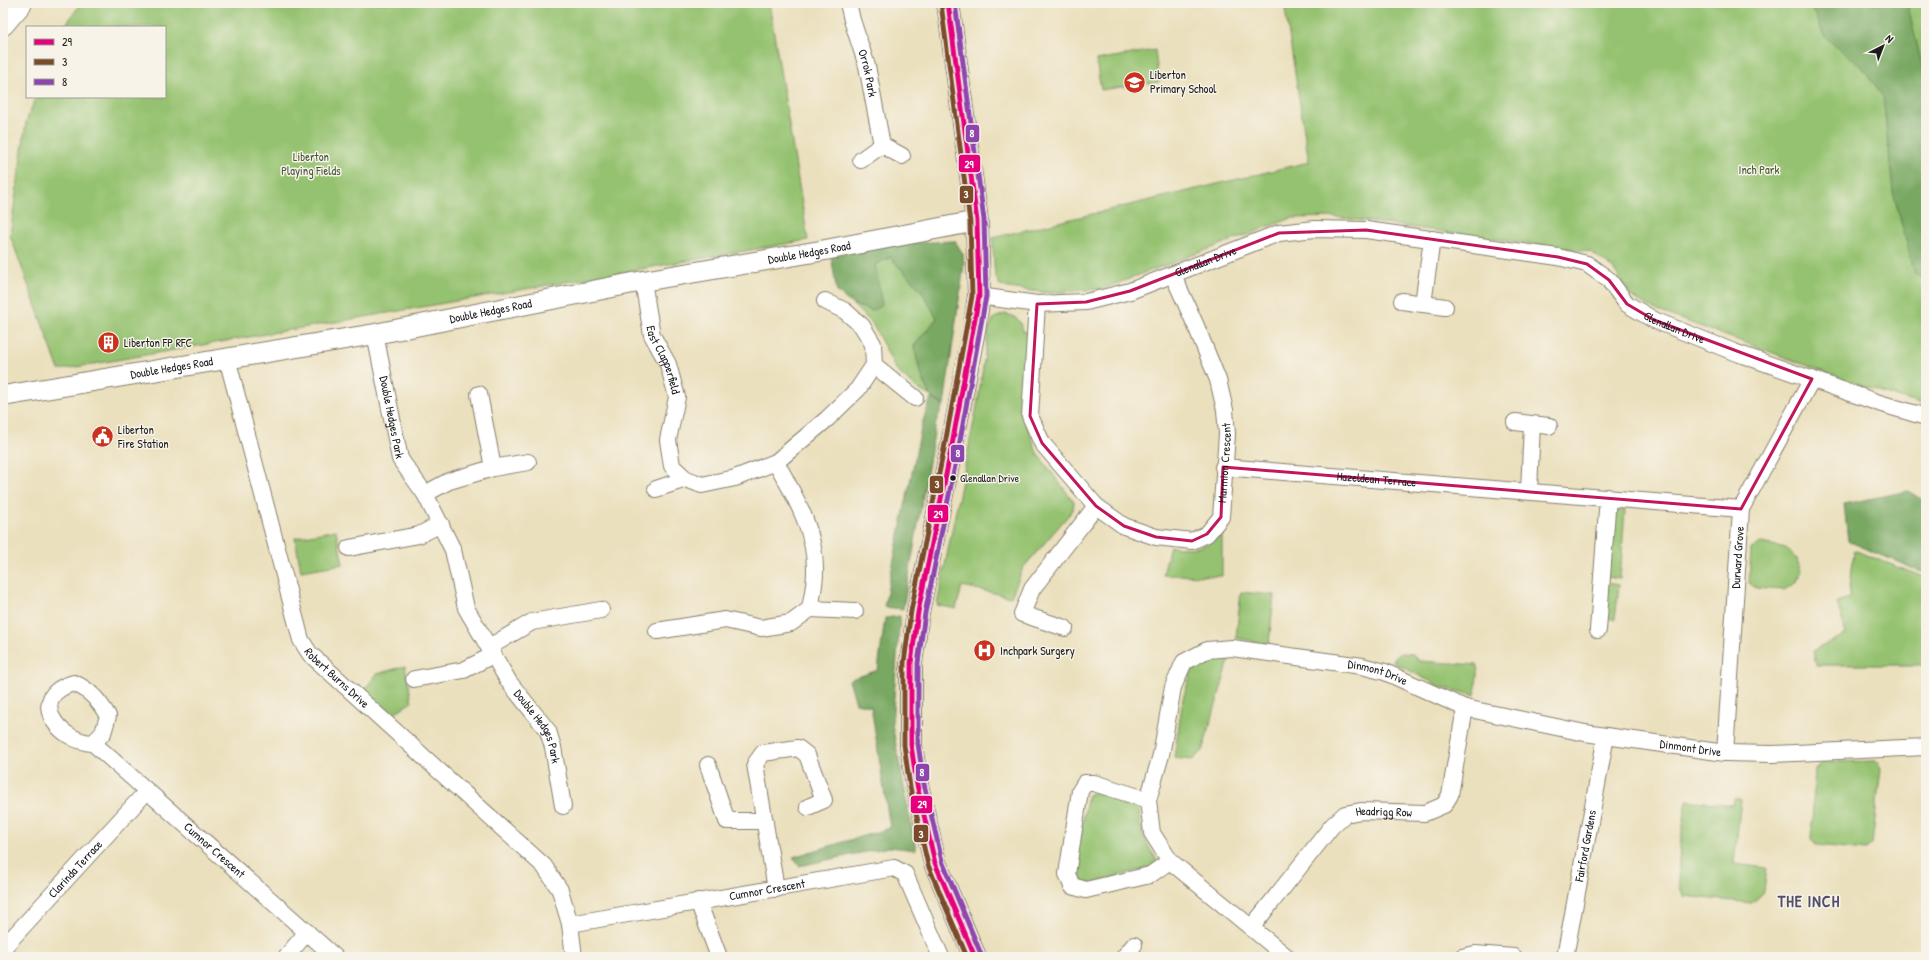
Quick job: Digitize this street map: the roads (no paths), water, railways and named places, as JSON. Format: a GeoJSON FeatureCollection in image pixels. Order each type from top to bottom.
{"type":"FeatureCollection","features":[{"type":"Feature","properties":{"kind":"main road"},"geometry":{"type":"LineString","coordinates":[[948,3],[977,221],[979,296],[961,399],[918,612],[911,663],[911,745],[917,785],[935,863],[975,957]]}},
{"type":"Feature","properties":{"kind":"street","name":"Orrok Park"},"geometry":{"type":"LineString","coordinates":[[848,3],[852,20],[868,66],[882,145]]}},
{"type":"Feature","properties":{"kind":"street"},"geometry":{"type":"LineString","coordinates":[[861,160],[882,145],[902,156]]}},
{"type":"Feature","properties":{"kind":"street","name":"Double Hedges Road"},"geometry":{"type":"LineString","coordinates":[[3,396],[375,334],[643,281],[820,251],[977,221]]}},
{"type":"Feature","properties":{"kind":"street","name":"Glenallan Drive"},"geometry":{"type":"LineString","coordinates":[[979,296],[1037,304],[1086,302],[1130,291],[1279,233],[1315,229],[1366,230],[1558,257],[1587,264],[1609,280],[1627,304],[1654,320],[1734,352],[1926,417]]}},
{"type":"Feature","properties":{"kind":"street"},"geometry":{"type":"LineString","coordinates":[[1423,304],[1432,239]]}},
{"type":"Feature","properties":{"kind":"street","name":"Marmion Crescent"},"geometry":{"type":"LineString","coordinates":[[1037,304],[1030,416],[1042,443],[1096,506],[1124,526],[1156,537],[1192,541],[1208,534],[1221,517],[1223,467],[1227,434],[1225,410],[1218,380],[1173,275]]}},
{"type":"Feature","properties":{"kind":"street","name":"East Clapperfield"},"geometry":{"type":"LineString","coordinates":[[643,281],[652,335],[668,364],[677,397],[668,440],[672,466],[686,479],[702,485],[735,478],[776,462],[827,419],[853,394],[874,365]]}},
{"type":"Feature","properties":{"kind":"street"},"geometry":{"type":"LineString","coordinates":[[825,301],[845,311],[862,326],[873,344],[874,365],[915,398]]}},
{"type":"Feature","properties":{"kind":"street"},"geometry":{"type":"LineString","coordinates":[[1402,301],[1445,307]]}},
{"type":"Feature","properties":{"kind":"street","name":"Double Hedges Park"},"geometry":{"type":"LineString","coordinates":[[375,334],[400,459],[425,494],[453,550],[466,608],[509,682],[548,731],[553,747],[563,806]]}},
{"type":"Feature","properties":{"kind":"street","name":"Robert Burns Drive"},"geometry":{"type":"LineString","coordinates":[[227,358],[281,566],[302,640],[310,654],[544,866],[560,890],[570,924]]}},
{"type":"Feature","properties":{"kind":"street","name":"Durward Grove"},"geometry":{"type":"LineString","coordinates":[[1725,753],[1741,509],[1812,379]]}},
{"type":"Feature","properties":{"kind":"street"},"geometry":{"type":"LineString","coordinates":[[479,394],[493,468]]}},
{"type":"Feature","properties":{"kind":"street"},"geometry":{"type":"LineString","coordinates":[[1515,422],[1549,426]]}},
{"type":"Feature","properties":{"kind":"street"},"geometry":{"type":"LineString","coordinates":[[1529,491],[1532,424]]}},
{"type":"Feature","properties":{"kind":"street"},"geometry":{"type":"LineString","coordinates":[[425,494],[449,481],[493,468],[528,462]]}},
{"type":"Feature","properties":{"kind":"street"},"geometry":{"type":"LineString","coordinates":[[776,462],[801,508],[812,538],[815,573],[810,609]]}},
{"type":"Feature","properties":{"kind":"street","name":"Hazeldean Terrace"},"geometry":{"type":"LineString","coordinates":[[1223,467],[1608,497],[1741,509]]}},
{"type":"Feature","properties":{"kind":"street"},"geometry":{"type":"LineString","coordinates":[[656,489],[686,479]]}},
{"type":"Feature","properties":{"kind":"street"},"geometry":{"type":"LineString","coordinates":[[1598,630],[1608,497]]}},
{"type":"Feature","properties":{"kind":"street"},"geometry":{"type":"LineString","coordinates":[[1065,628],[1022,614],[1032,589],[1096,506]]}},
{"type":"Feature","properties":{"kind":"street"},"geometry":{"type":"LineString","coordinates":[[349,548],[419,535],[441,524]]}},
{"type":"Feature","properties":{"kind":"street"},"geometry":{"type":"LineString","coordinates":[[657,631],[725,620],[761,628],[791,623],[810,609],[855,611]]}},
{"type":"Feature","properties":{"kind":"street"},"geometry":{"type":"LineString","coordinates":[[414,679],[464,670],[532,622],[601,610]]}},
{"type":"Feature","properties":{"kind":"street","name":"Dinmont Drive"},"geometry":{"type":"LineString","coordinates":[[1287,957],[1170,862],[1152,833],[1148,800],[1161,755],[1173,687],[1184,662],[1207,650],[1232,648],[1362,666],[1385,672],[1465,708],[1606,736],[1725,753],[1787,753],[1926,747]]}},
{"type":"Feature","properties":{"kind":"street","name":"Headrigg Row"},"geometry":{"type":"LineString","coordinates":[[1251,928],[1332,826],[1345,814],[1361,811],[1425,813],[1444,805],[1450,796],[1465,708]]}},
{"type":"Feature","properties":{"kind":"street","name":"Fairford Gardens"},"geometry":{"type":"LineString","coordinates":[[1565,957],[1606,736]]}},
{"type":"Feature","properties":{"kind":"street","name":"Cumnor Crescent"},"geometry":{"type":"LineString","coordinates":[[93,743],[335,957]]}},
{"type":"Feature","properties":{"kind":"street"},"geometry":{"type":"LineString","coordinates":[[776,889],[755,764],[763,753],[798,748],[807,755],[824,800],[808,807]]}},
{"type":"Feature","properties":{"kind":"street"},"geometry":{"type":"LineString","coordinates":[[708,765],[727,821],[765,821]]}},
{"type":"Feature","properties":{"kind":"street"},"geometry":{"type":"LineString","coordinates":[[1148,800],[1094,784],[1085,783],[1080,791],[1067,874],[1072,886],[1086,890],[1150,875],[1170,862]]}},
{"type":"Feature","properties":{"kind":"street","name":"Clarinda Terrace"},"geometry":{"type":"LineString","coordinates":[[3,948],[147,791]]}},
{"type":"Feature","properties":{"kind":"street","name":"Cumnor Crescent"},"geometry":{"type":"LineString","coordinates":[[570,924],[894,868],[905,874],[941,957]]}},
{"type":"Feature","properties":{"kind":"street"},"geometry":{"type":"LineString","coordinates":[[698,901],[719,957]]}},
{"type":"Feature","properties":{"kind":"street"},"geometry":{"type":"LineString","coordinates":[[570,924],[574,957]]}},
{"type":"Feature","properties":{"kind":"street"},"geometry":{"type":"LineString","coordinates":[[286,957],[307,932]]}},
{"type":"Feature","properties":{"kind":"street"},"geometry":{"type":"LineString","coordinates":[[1462,957],[1475,954],[1514,957]]}},
{"type":"Feature","properties":{"kind":"place","name":"Liberton Primary School"},"geometry":{"type":"Point","coordinates":[1135,82]}},
{"type":"Feature","properties":{"kind":"place","name":"Liberton FP RFC"},"geometry":{"type":"Point","coordinates":[109,343]}},
{"type":"Feature","properties":{"kind":"place","name":"Liberton Fire Station"},"geometry":{"type":"Point","coordinates":[103,437]}},
{"type":"Feature","properties":{"kind":"place","name":"Glenallan Drive"},"geometry":{"type":"Point","coordinates":[953,478]}},
{"type":"Feature","properties":{"kind":"place","name":"Inchpark Surgery"},"geometry":{"type":"Point","coordinates":[985,651]}},
{"type":"Feature","properties":{"kind":"district","name":"THE INCH"},"geometry":{"type":"Point","coordinates":[1809,901]}},
{"type":"Feature","properties":{"kind":"park label","name":"Liberton Playing Fields"},"geometry":{"type":"Point","coordinates":[311,164]}},
{"type":"Feature","properties":{"kind":"park label","name":"Inch Park"},"geometry":{"type":"Point","coordinates":[1759,170]}}]}
